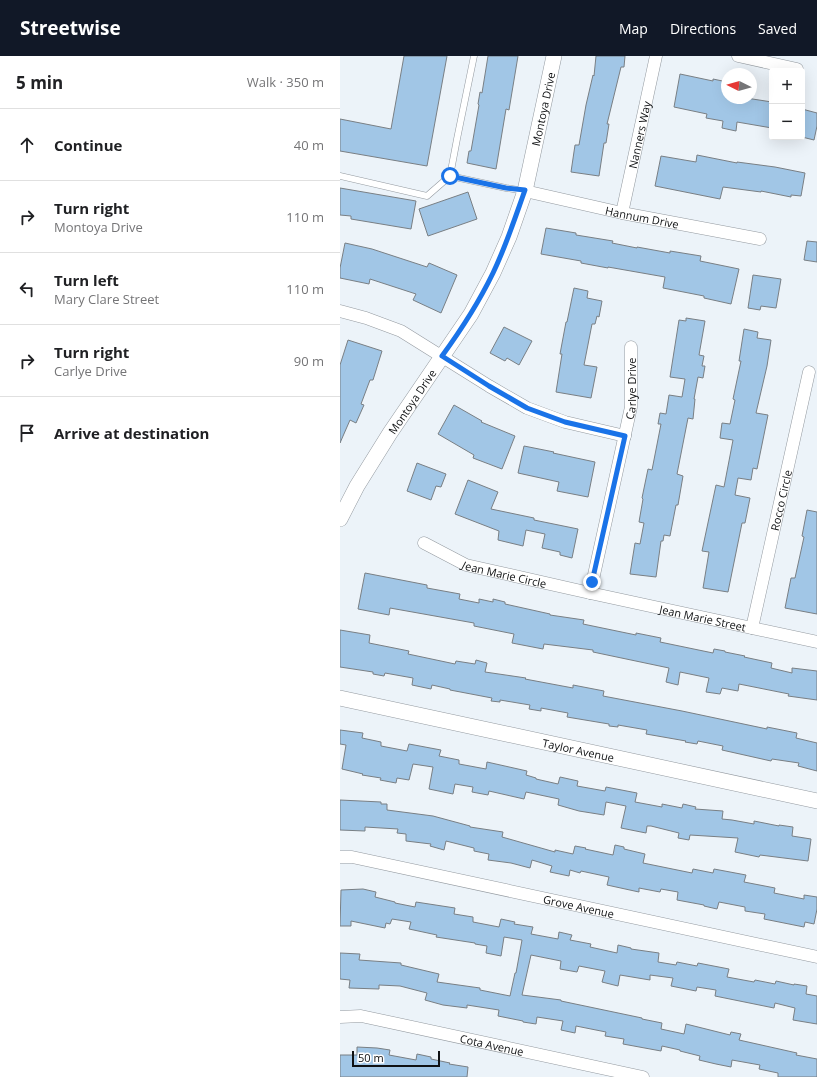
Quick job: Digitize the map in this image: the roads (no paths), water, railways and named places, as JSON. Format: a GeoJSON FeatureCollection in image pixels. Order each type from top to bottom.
{"type":"FeatureCollection","features":[{"type":"Feature","properties":{"kind":"street","name":"Montoya Drive"},"geometry":{"type":"LineString","coordinates":[[340,519],[357,486],[390,433],[471,314],[493,273],[509,237],[525,190],[554,56]]}},
{"type":"Feature","properties":{"kind":"street","name":"Nanners Way"},"geometry":{"type":"LineString","coordinates":[[622,213],[656,56]]}},
{"type":"Feature","properties":{"kind":"street"},"geometry":{"type":"LineString","coordinates":[[738,56],[792,68]]}},
{"type":"Feature","properties":{"kind":"street","name":"Hannum Drive"},"geometry":{"type":"LineString","coordinates":[[525,190],[622,213],[760,239]]}},
{"type":"Feature","properties":{"kind":"street"},"geometry":{"type":"LineString","coordinates":[[340,311],[366,318],[401,331],[527,408],[565,422],[625,436]]}},
{"type":"Feature","properties":{"kind":"street","name":"Carlye Drive"},"geometry":{"type":"LineString","coordinates":[[590,593],[631,407],[631,347]]}},
{"type":"Feature","properties":{"kind":"street","name":"Rocco Circle"},"geometry":{"type":"LineString","coordinates":[[752,628],[809,372]]}},
{"type":"Feature","properties":{"kind":"street","name":"Jean Marie Circle"},"geometry":{"type":"LineString","coordinates":[[424,543],[466,565],[590,593]]}},
{"type":"Feature","properties":{"kind":"street","name":"Jean Marie Street"},"geometry":{"type":"LineString","coordinates":[[590,593],[817,642]]}},
{"type":"Feature","properties":{"kind":"street","name":"Taylor Avenue"},"geometry":{"type":"LineString","coordinates":[[340,698],[817,802]]}},
{"type":"Feature","properties":{"kind":"street","name":"Grove Avenue"},"geometry":{"type":"LineString","coordinates":[[340,857],[352,857],[817,958]]}},
{"type":"Feature","properties":{"kind":"street","name":"Cota Avenue"},"geometry":{"type":"LineString","coordinates":[[340,1017],[361,1016],[643,1077]]}},
{"type":"Feature","properties":{"kind":"lane"},"geometry":{"type":"LineString","coordinates":[[340,176],[427,196],[450,176],[474,56]]}},
{"type":"Feature","properties":{"kind":"lane"},"geometry":{"type":"LineString","coordinates":[[450,176],[506,188],[525,190]]}}]}
